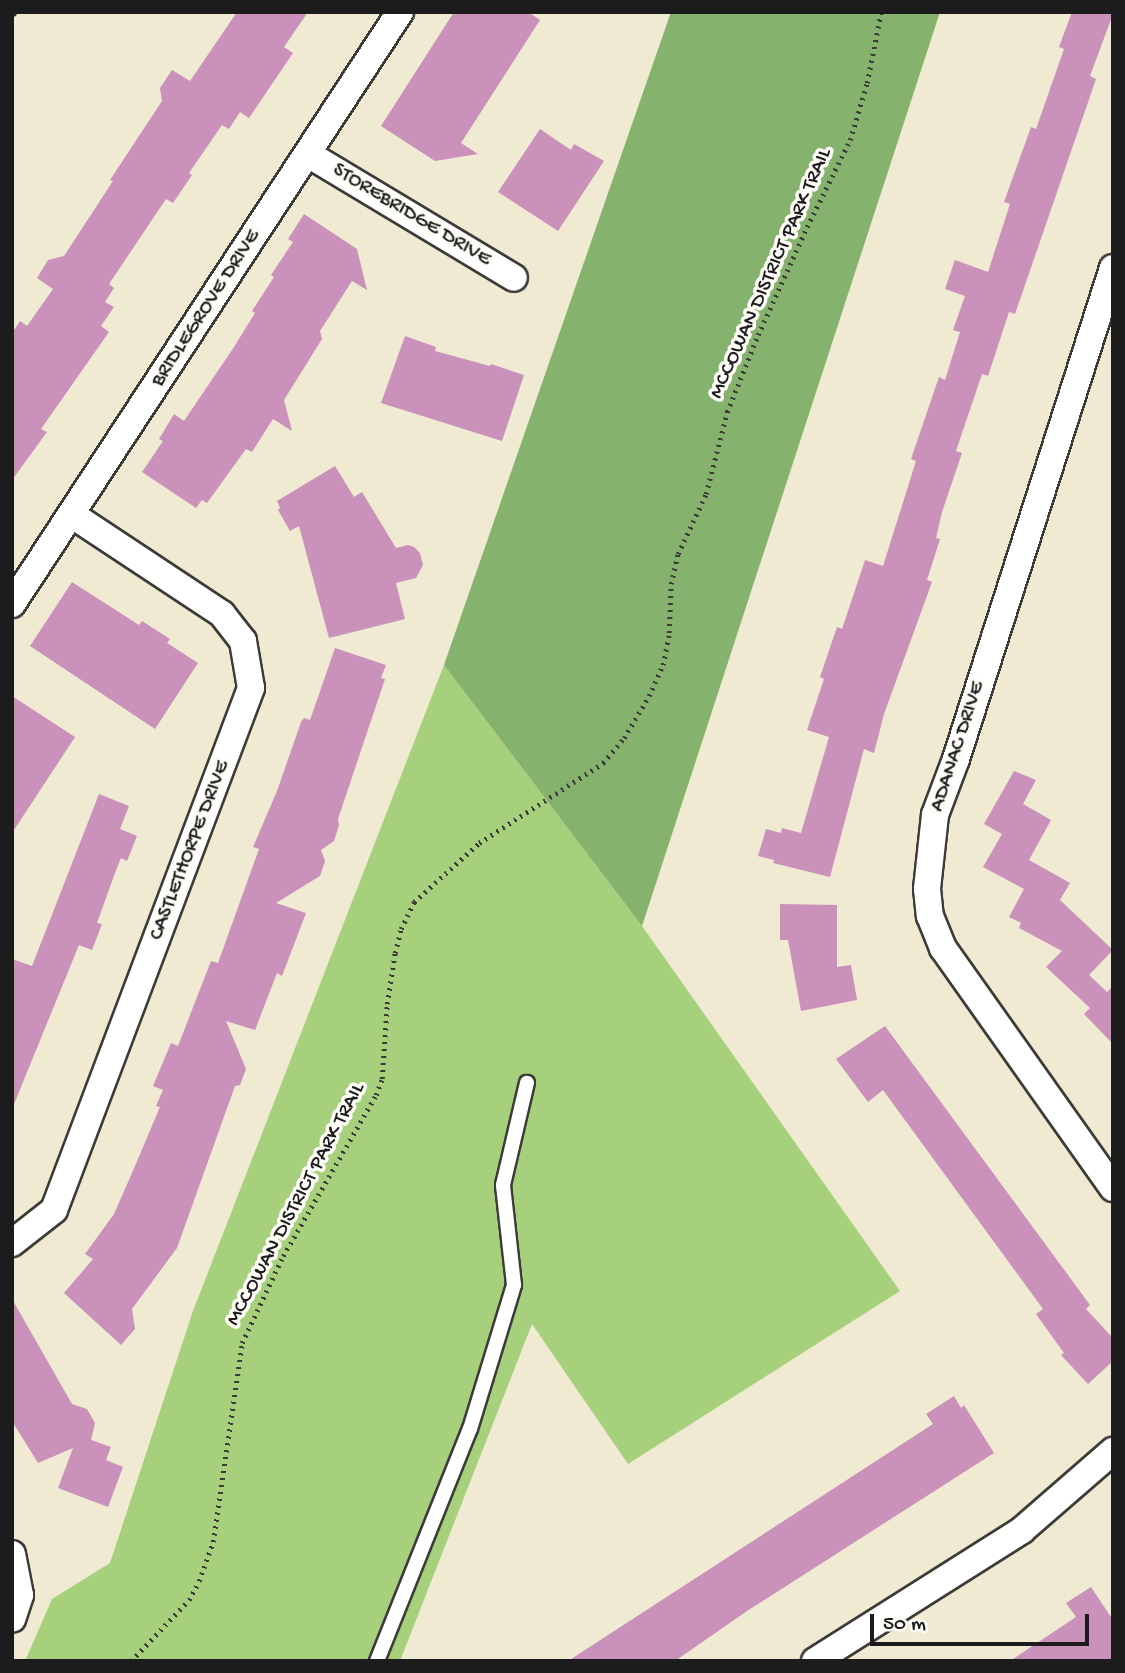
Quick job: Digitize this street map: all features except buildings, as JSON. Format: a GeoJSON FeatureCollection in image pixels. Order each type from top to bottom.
{"type":"FeatureCollection","features":[{"type":"Feature","properties":{"kind":"street","name":"BRIDLEGROVE DRIVE"},"geometry":{"type":"LineString","coordinates":[[12,604],[400,12]]}},
{"type":"Feature","properties":{"kind":"street","name":"STOREBRIDGE DRIVE"},"geometry":{"type":"LineString","coordinates":[[308,153],[514,278]]}},
{"type":"Feature","properties":{"kind":"street","name":"ADANAC DRIVE"},"geometry":{"type":"LineString","coordinates":[[1113,268],[1104,321],[935,815],[927,889],[930,916],[943,948],[1113,1188]]}},
{"type":"Feature","properties":{"kind":"street","name":"CASTLETHORPE DRIVE"},"geometry":{"type":"LineString","coordinates":[[12,1243],[54,1210],[250,688],[249,666],[243,641],[222,614],[71,514]]}},
{"type":"Feature","properties":{"kind":"street"},"geometry":{"type":"LineString","coordinates":[[815,1661],[1021,1530],[1113,1451]]}},
{"type":"Feature","properties":{"kind":"street"},"geometry":{"type":"LineString","coordinates":[[12,1554],[20,1595],[12,1619]]}},
{"type":"Feature","properties":{"kind":"lane"},"geometry":{"type":"LineString","coordinates":[[377,1661],[470,1429],[513,1285],[503,1185],[527,1083]]}},
{"type":"Feature","properties":{"kind":"path","name":"MCCOWAN DISTRICT PARK TRAIL"},"geometry":{"type":"LineString","coordinates":[[131,1661],[182,1608],[200,1581],[213,1542],[230,1404],[242,1343],[283,1256],[376,1095],[382,1079],[387,1004],[395,953],[401,929],[414,902],[479,843],[576,783],[603,763],[624,738],[663,665],[669,633],[671,584],[678,554],[706,494],[727,412],[758,335],[850,141],[867,83],[881,12]]}},
{"type":"Feature","properties":{"kind":"green space"},"geometry":{"type":"Polygon","coordinates":[[[671,12],[940,12],[642,926],[444,665],[671,12]]]}},
{"type":"Feature","properties":{"kind":"green space"},"geometry":{"type":"Polygon","coordinates":[[[444,665],[642,926],[900,1291],[628,1464],[532,1324],[400,1661],[25,1661],[52,1599],[110,1563],[193,1311],[444,665]]]}}]}
